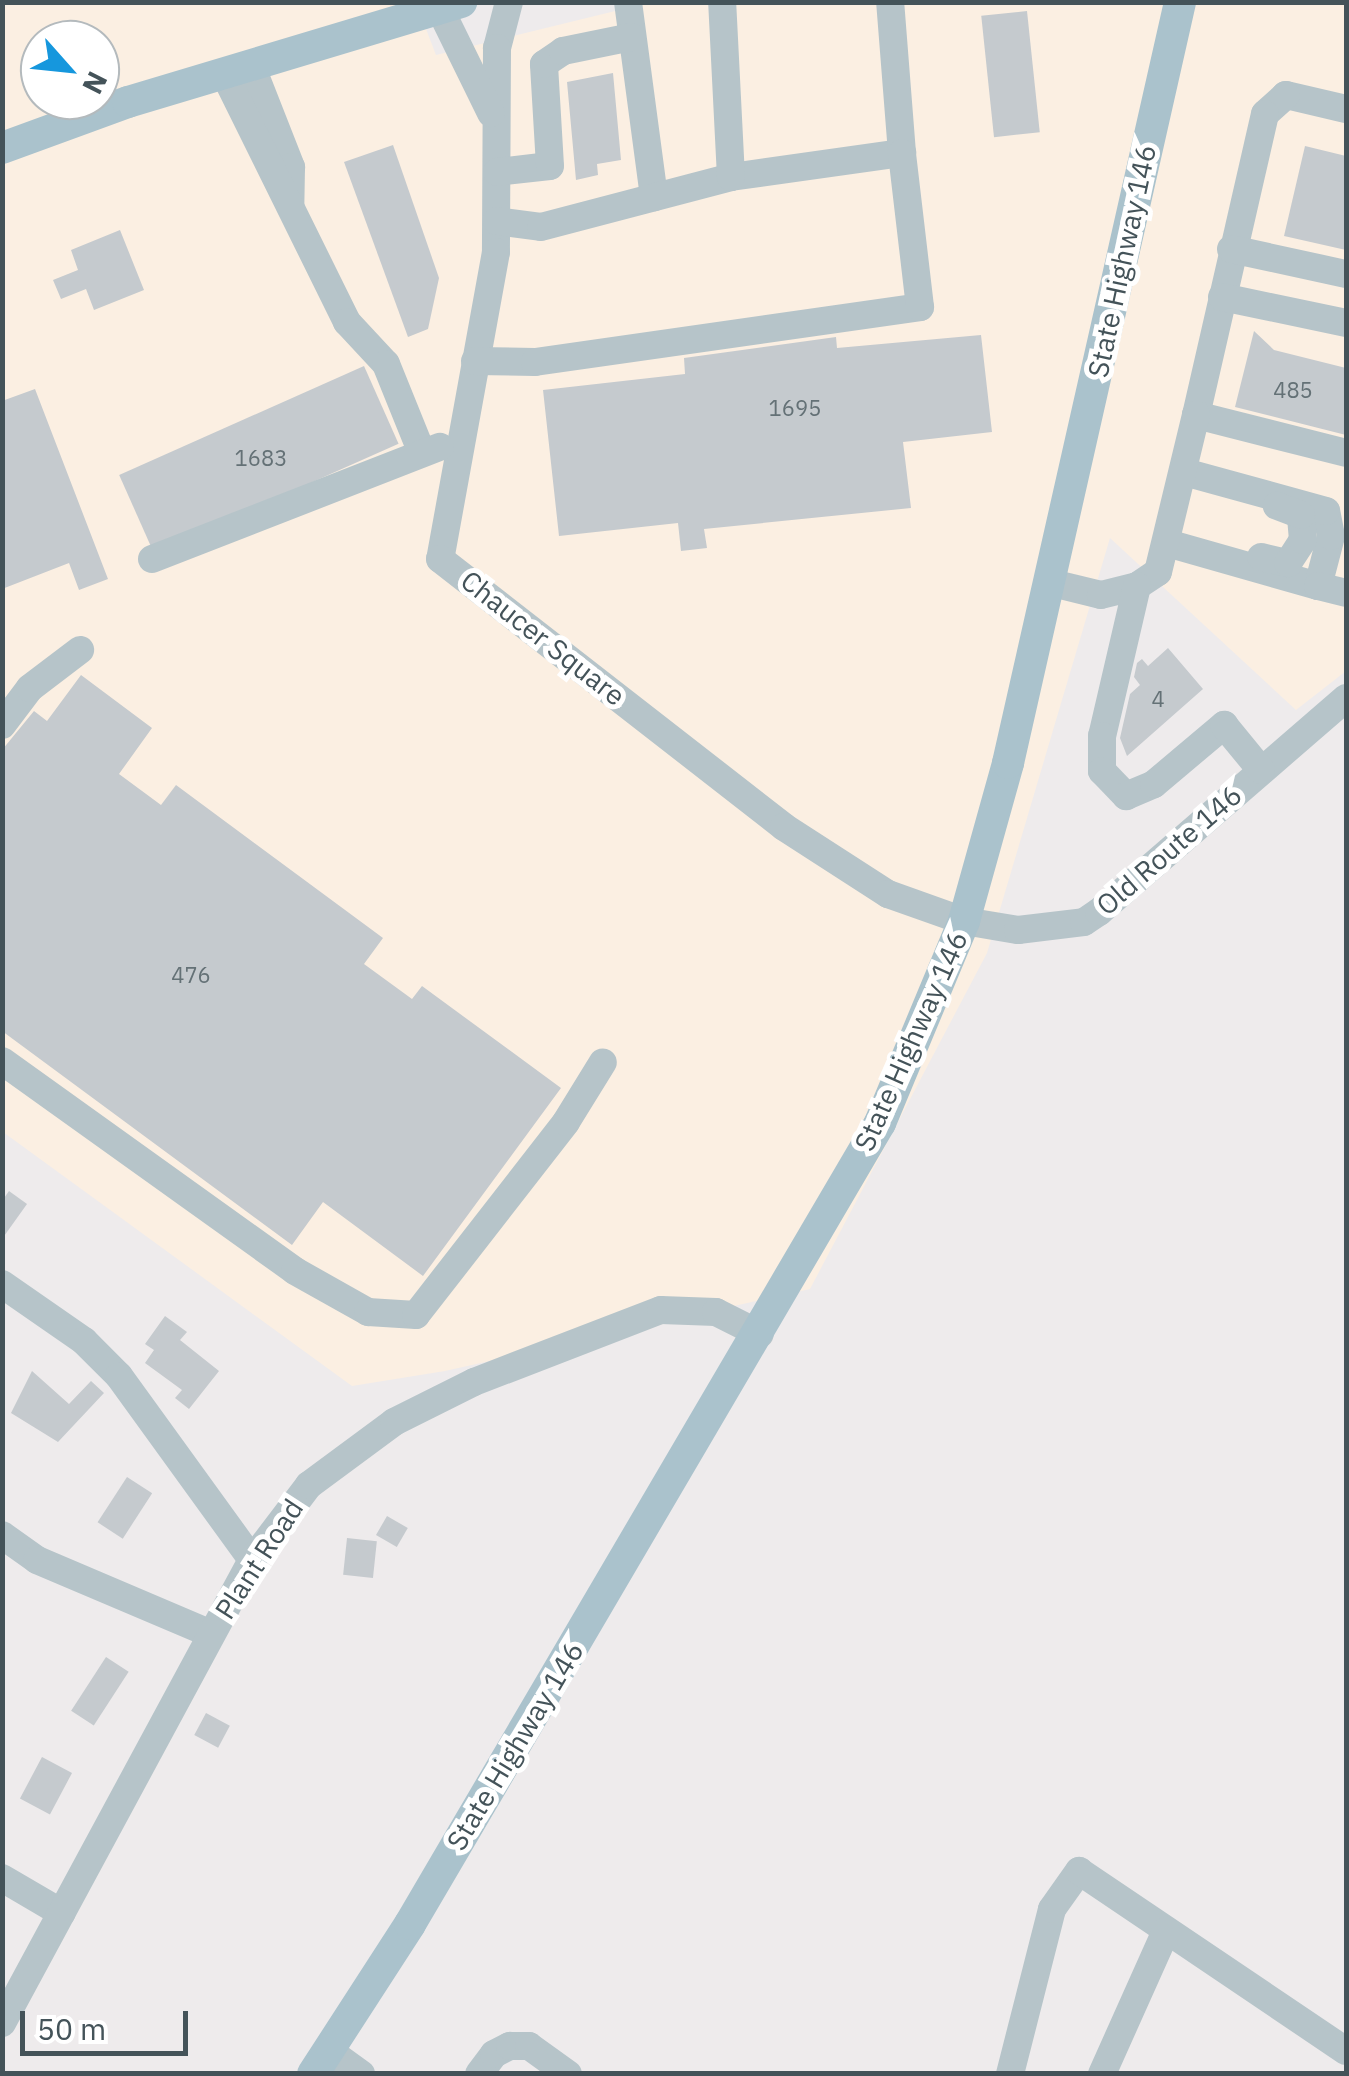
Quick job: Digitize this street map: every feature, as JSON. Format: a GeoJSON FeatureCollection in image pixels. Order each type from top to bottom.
{"type":"FeatureCollection","features":[{"type":"Feature","properties":{"kind":"main road","name":"State Highway 146"},"geometry":{"type":"LineString","coordinates":[[320,2062],[760,1334],[880,1123],[964,921],[1052,583],[1180,2]]}},
{"type":"Feature","properties":{"kind":"main road"},"geometry":{"type":"LineString","coordinates":[[2,148],[237,69],[450,6]]}},
{"type":"Feature","properties":{"kind":"street","name":"Chaucer Square"},"geometry":{"type":"LineString","coordinates":[[509,2],[497,48],[497,222],[440,558],[784,827],[888,894],[964,921]]}},
{"type":"Feature","properties":{"kind":"street"},"geometry":{"type":"LineString","coordinates":[[628,2],[654,197]]}},
{"type":"Feature","properties":{"kind":"street"},"geometry":{"type":"LineString","coordinates":[[722,2],[732,177]]}},
{"type":"Feature","properties":{"kind":"street"},"geometry":{"type":"LineString","coordinates":[[475,361],[535,362],[920,308],[890,2]]}},
{"type":"Feature","properties":{"kind":"street","name":"Chaucer Square"},"geometry":{"type":"LineString","coordinates":[[450,6],[495,124]]}},
{"type":"Feature","properties":{"kind":"street"},"geometry":{"type":"LineString","coordinates":[[497,172],[550,166],[544,64],[563,51],[632,36]]}},
{"type":"Feature","properties":{"kind":"street"},"geometry":{"type":"LineString","coordinates":[[237,69],[290,206],[348,322],[386,364],[422,453]]}},
{"type":"Feature","properties":{"kind":"street"},"geometry":{"type":"LineString","coordinates":[[1052,583],[1101,595],[1137,586],[1158,572],[1174,546],[1192,474],[1196,414],[1265,114],[1286,96],[1346,109]]}},
{"type":"Feature","properties":{"kind":"street"},"geometry":{"type":"LineString","coordinates":[[497,222],[542,228],[732,177],[902,153]]}},
{"type":"Feature","properties":{"kind":"street"},"geometry":{"type":"LineString","coordinates":[[1232,249],[1346,274]]}},
{"type":"Feature","properties":{"kind":"street"},"geometry":{"type":"LineString","coordinates":[[1222,297],[1346,323]]}},
{"type":"Feature","properties":{"kind":"street"},"geometry":{"type":"LineString","coordinates":[[1196,414],[1346,452]]}},
{"type":"Feature","properties":{"kind":"street"},"geometry":{"type":"LineString","coordinates":[[152,559],[422,453],[462,441]]}},
{"type":"Feature","properties":{"kind":"street"},"geometry":{"type":"LineString","coordinates":[[1174,546],[1199,542],[1288,563],[1303,540],[1301,515],[1209,488],[1192,474]]}},
{"type":"Feature","properties":{"kind":"street"},"geometry":{"type":"LineString","coordinates":[[1192,474],[1326,512],[1332,536],[1318,586]]}},
{"type":"Feature","properties":{"kind":"street"},"geometry":{"type":"LineString","coordinates":[[1174,546],[1346,593]]}},
{"type":"Feature","properties":{"kind":"street"},"geometry":{"type":"LineString","coordinates":[[1137,586],[1102,736],[1102,771],[1126,796],[1154,784],[1224,725],[1262,770]]}},
{"type":"Feature","properties":{"kind":"street"},"geometry":{"type":"LineString","coordinates":[[2,725],[30,688],[80,650]]}},
{"type":"Feature","properties":{"kind":"street","name":"Old Route 146"},"geometry":{"type":"LineString","coordinates":[[964,921],[1018,930],[1084,922],[1346,698]]}},
{"type":"Feature","properties":{"kind":"street"},"geometry":{"type":"LineString","coordinates":[[2,1061],[296,1271],[368,1312],[416,1315],[566,1122],[604,1062]]}},
{"type":"Feature","properties":{"kind":"street"},"geometry":{"type":"LineString","coordinates":[[2,1284],[84,1341],[119,1376],[252,1560]]}},
{"type":"Feature","properties":{"kind":"street","name":"Plant Road"},"geometry":{"type":"LineString","coordinates":[[2,2023],[252,1560],[281,1516],[347,1452],[474,1382],[661,1310],[716,1312],[760,1334]]}},
{"type":"Feature","properties":{"kind":"street"},"geometry":{"type":"LineString","coordinates":[[2,1536],[38,1560],[211,1634]]}},
{"type":"Feature","properties":{"kind":"street"},"geometry":{"type":"LineString","coordinates":[[1010,2074],[1052,1909],[1079,1871],[1346,2050]]}},
{"type":"Feature","properties":{"kind":"street"},"geometry":{"type":"LineString","coordinates":[[2,1878],[62,1913]]}},
{"type":"Feature","properties":{"kind":"street"},"geometry":{"type":"LineString","coordinates":[[1102,2074],[1166,1930]]}},
{"type":"Feature","properties":{"kind":"street"},"geometry":{"type":"LineString","coordinates":[[479,2074],[494,2054],[510,2046],[529,2046],[568,2074]]}},
{"type":"Feature","properties":{"kind":"street"},"geometry":{"type":"LineString","coordinates":[[320,2062],[362,2074]]}},
{"type":"Feature","properties":{"kind":"shaded area"},"geometry":{"type":"Polygon","coordinates":[[[652,2],[1346,3],[1346,671],[1296,710],[1110,538],[987,953],[810,1289],[445,1371],[352,1386],[3,1132],[3,3],[416,3],[436,55],[652,2]]]}},
{"type":"Feature","properties":{"kind":"building"},"geometry":{"type":"Polygon","coordinates":[[[1027,11],[1040,132],[994,137],[981,16],[1027,11]]]}},
{"type":"Feature","properties":{"kind":"building"},"geometry":{"type":"Polygon","coordinates":[[[613,73],[621,160],[597,164],[598,175],[576,180],[567,82],[613,73]]]}},
{"type":"Feature","properties":{"kind":"building"},"geometry":{"type":"Polygon","coordinates":[[[393,145],[439,278],[428,329],[408,337],[344,162],[393,145]]]}},
{"type":"Feature","properties":{"kind":"building"},"geometry":{"type":"Polygon","coordinates":[[[1305,146],[1346,156],[1346,250],[1284,236],[1305,146]]]}},
{"type":"Feature","properties":{"kind":"building"},"geometry":{"type":"Polygon","coordinates":[[[120,230],[144,290],[94,310],[86,289],[61,299],[53,280],[78,270],[71,250],[120,230]]]}},
{"type":"Feature","properties":{"kind":"building"},"geometry":{"type":"Polygon","coordinates":[[[1254,331],[1274,350],[1346,368],[1346,435],[1235,407],[1254,331]]]}},
{"type":"Feature","properties":{"kind":"building"},"geometry":{"type":"Polygon","coordinates":[[[981,335],[992,432],[903,442],[911,508],[704,529],[707,548],[681,551],[678,523],[559,536],[543,390],[685,374],[684,358],[836,337],[837,348],[981,335]]]}},
{"type":"Feature","properties":{"kind":"building"},"geometry":{"type":"Polygon","coordinates":[[[364,366],[399,444],[154,553],[119,475],[364,366]]]}},
{"type":"Feature","properties":{"kind":"building"},"geometry":{"type":"Polygon","coordinates":[[[35,389],[108,579],[79,590],[69,563],[2,589],[2,401],[35,389]]]}},
{"type":"Feature","properties":{"kind":"building"},"geometry":{"type":"Polygon","coordinates":[[[1168,648],[1203,689],[1127,756],[1120,738],[1130,694],[1140,685],[1134,677],[1137,663],[1142,659],[1148,666],[1168,648]]]}},
{"type":"Feature","properties":{"kind":"building"},"geometry":{"type":"Polygon","coordinates":[[[81,675],[152,728],[119,774],[161,805],[176,785],[383,938],[364,964],[412,999],[422,986],[561,1088],[423,1276],[323,1202],[292,1245],[2,1031],[2,750],[34,711],[47,721],[81,675]]]}},
{"type":"Feature","properties":{"kind":"building"},"geometry":{"type":"Polygon","coordinates":[[[9,1191],[27,1204],[2,1239],[2,1201],[9,1191]]]}},
{"type":"Feature","properties":{"kind":"building"},"geometry":{"type":"Polygon","coordinates":[[[165,1316],[187,1332],[180,1340],[219,1371],[189,1409],[175,1398],[182,1390],[145,1363],[154,1350],[145,1344],[165,1316]]]}},
{"type":"Feature","properties":{"kind":"building"},"geometry":{"type":"Polygon","coordinates":[[[32,1371],[69,1404],[91,1381],[104,1393],[58,1442],[11,1413],[32,1371]]]}},
{"type":"Feature","properties":{"kind":"building"},"geometry":{"type":"Polygon","coordinates":[[[127,1477],[152,1493],[123,1539],[98,1522],[127,1477]]]}},
{"type":"Feature","properties":{"kind":"building"},"geometry":{"type":"Polygon","coordinates":[[[387,1516],[408,1528],[397,1547],[376,1535],[387,1516]]]}},
{"type":"Feature","properties":{"kind":"building"},"geometry":{"type":"Polygon","coordinates":[[[347,1538],[377,1541],[373,1578],[343,1575],[347,1538]]]}},
{"type":"Feature","properties":{"kind":"building"},"geometry":{"type":"Polygon","coordinates":[[[106,1657],[129,1672],[94,1725],[71,1711],[106,1657]]]}},
{"type":"Feature","properties":{"kind":"building"},"geometry":{"type":"Polygon","coordinates":[[[206,1713],[230,1726],[218,1748],[194,1735],[206,1713]]]}},
{"type":"Feature","properties":{"kind":"building"},"geometry":{"type":"Polygon","coordinates":[[[42,1757],[72,1773],[50,1814],[20,1798],[42,1757]]]}}]}
